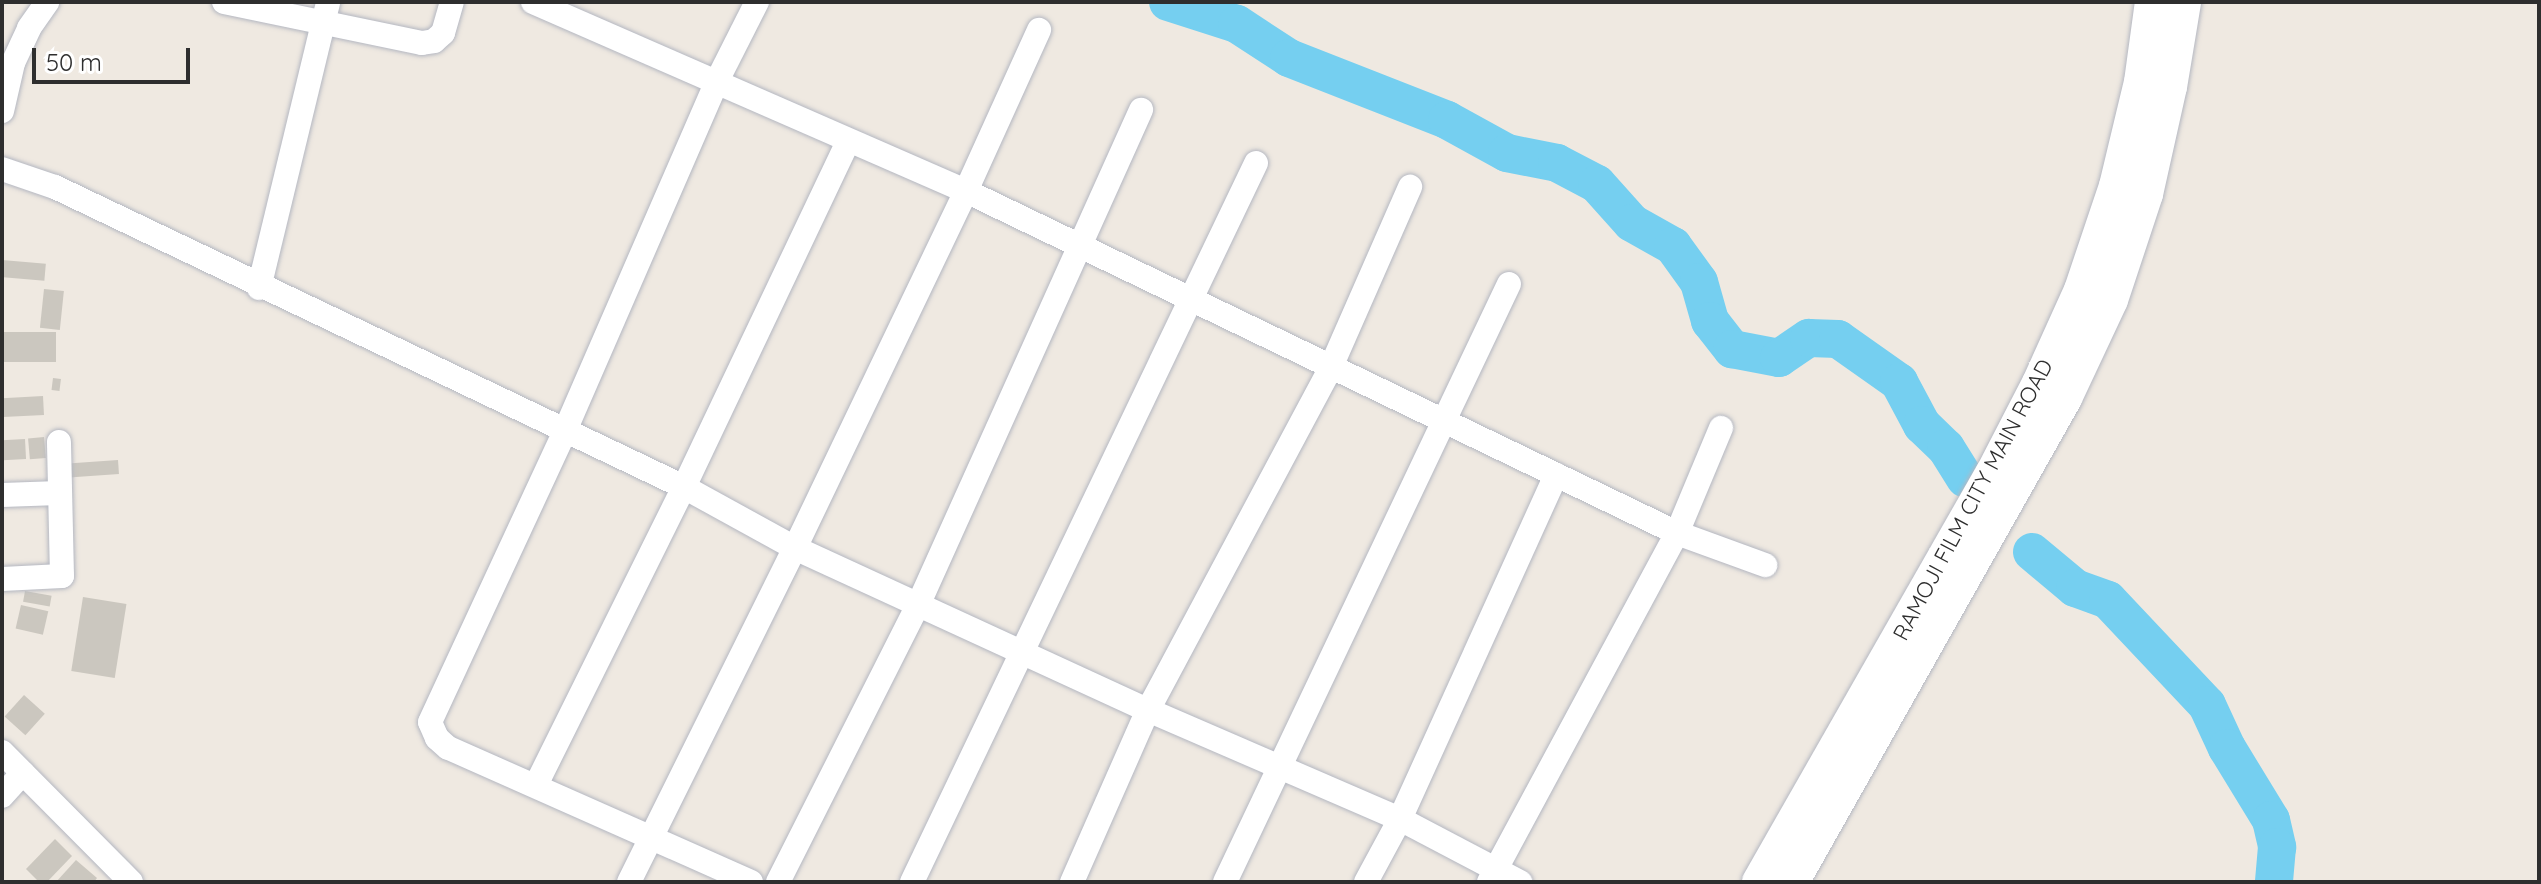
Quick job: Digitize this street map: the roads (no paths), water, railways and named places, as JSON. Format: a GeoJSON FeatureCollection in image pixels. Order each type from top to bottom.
{"type":"FeatureCollection","features":[{"type":"Feature","properties":{"kind":"street"},"geometry":{"type":"LineString","coordinates":[[2,111],[13,63],[29,28],[47,2]]}},
{"type":"Feature","properties":{"kind":"street"},"geometry":{"type":"LineString","coordinates":[[224,2],[326,13],[422,43],[434,41],[443,33],[452,2]]}},
{"type":"Feature","properties":{"kind":"street"},"geometry":{"type":"LineString","coordinates":[[533,2],[966,191],[1077,248],[1677,533],[1765,565]]}},
{"type":"Feature","properties":{"kind":"street"},"geometry":{"type":"LineString","coordinates":[[751,882],[448,748],[437,738],[430,722],[564,433],[716,83],[757,2]]}},
{"type":"Feature","properties":{"kind":"street","name":"RAMOJI FILM CITY MAIN ROAD"},"geometry":{"type":"LineString","coordinates":[[1759,882],[1992,474],[2045,370],[2081,290],[2116,186],[2141,82],[2152,2]]}},
{"type":"Feature","properties":{"kind":"street","name":"RAMOJI FILM CITY MAIN ROAD"},"geometry":{"type":"LineString","coordinates":[[1792,882],[2058,411],[2111,300],[2146,194],[2170,87],[2184,2]]}},
{"type":"Feature","properties":{"kind":"street"},"geometry":{"type":"LineString","coordinates":[[259,288],[326,13]]}},
{"type":"Feature","properties":{"kind":"street"},"geometry":{"type":"LineString","coordinates":[[629,882],[795,548],[966,191],[1039,30]]}},
{"type":"Feature","properties":{"kind":"street"},"geometry":{"type":"LineString","coordinates":[[778,882],[919,603],[1141,110]]}},
{"type":"Feature","properties":{"kind":"street"},"geometry":{"type":"LineString","coordinates":[[536,785],[684,487],[848,142]]}},
{"type":"Feature","properties":{"kind":"street"},"geometry":{"type":"LineString","coordinates":[[912,882],[1256,163]]}},
{"type":"Feature","properties":{"kind":"street"},"geometry":{"type":"LineString","coordinates":[[2,169],[55,187],[259,288],[684,487],[795,548],[1148,710],[1400,819],[1492,876],[1520,882]]}},
{"type":"Feature","properties":{"kind":"street"},"geometry":{"type":"LineString","coordinates":[[1072,882],[1148,710],[1331,367],[1410,187]]}},
{"type":"Feature","properties":{"kind":"street"},"geometry":{"type":"LineString","coordinates":[[1225,882],[1509,284]]}},
{"type":"Feature","properties":{"kind":"street"},"geometry":{"type":"LineString","coordinates":[[1492,876],[1677,533],[1721,428]]}},
{"type":"Feature","properties":{"kind":"street"},"geometry":{"type":"LineString","coordinates":[[2,579],[62,576],[59,442]]}},
{"type":"Feature","properties":{"kind":"street"},"geometry":{"type":"LineString","coordinates":[[1366,882],[1400,819],[1556,475]]}},
{"type":"Feature","properties":{"kind":"street"},"geometry":{"type":"LineString","coordinates":[[2,495],[59,493]]}},
{"type":"Feature","properties":{"kind":"street"},"geometry":{"type":"LineString","coordinates":[[2,752],[120,878]]}},
{"type":"Feature","properties":{"kind":"street"},"geometry":{"type":"LineString","coordinates":[[2,796],[23,773]]}},
{"type":"Feature","properties":{"kind":"waterway"},"geometry":{"type":"LineString","coordinates":[[1168,2],[1237,24],[1289,58],[1447,120],[1507,153],[1557,163],[1597,184],[1632,223],[1673,246],[1699,282],[1710,321],[1732,349],[1779,358],[1809,338],[1838,339],[1899,382],[1922,425],[1946,448],[1965,479]]}},
{"type":"Feature","properties":{"kind":"waterway"},"geometry":{"type":"LineString","coordinates":[[2032,552],[2075,588],[2108,600],[2207,705],[2227,748],[2271,820],[2277,847],[2274,882]]}}]}
